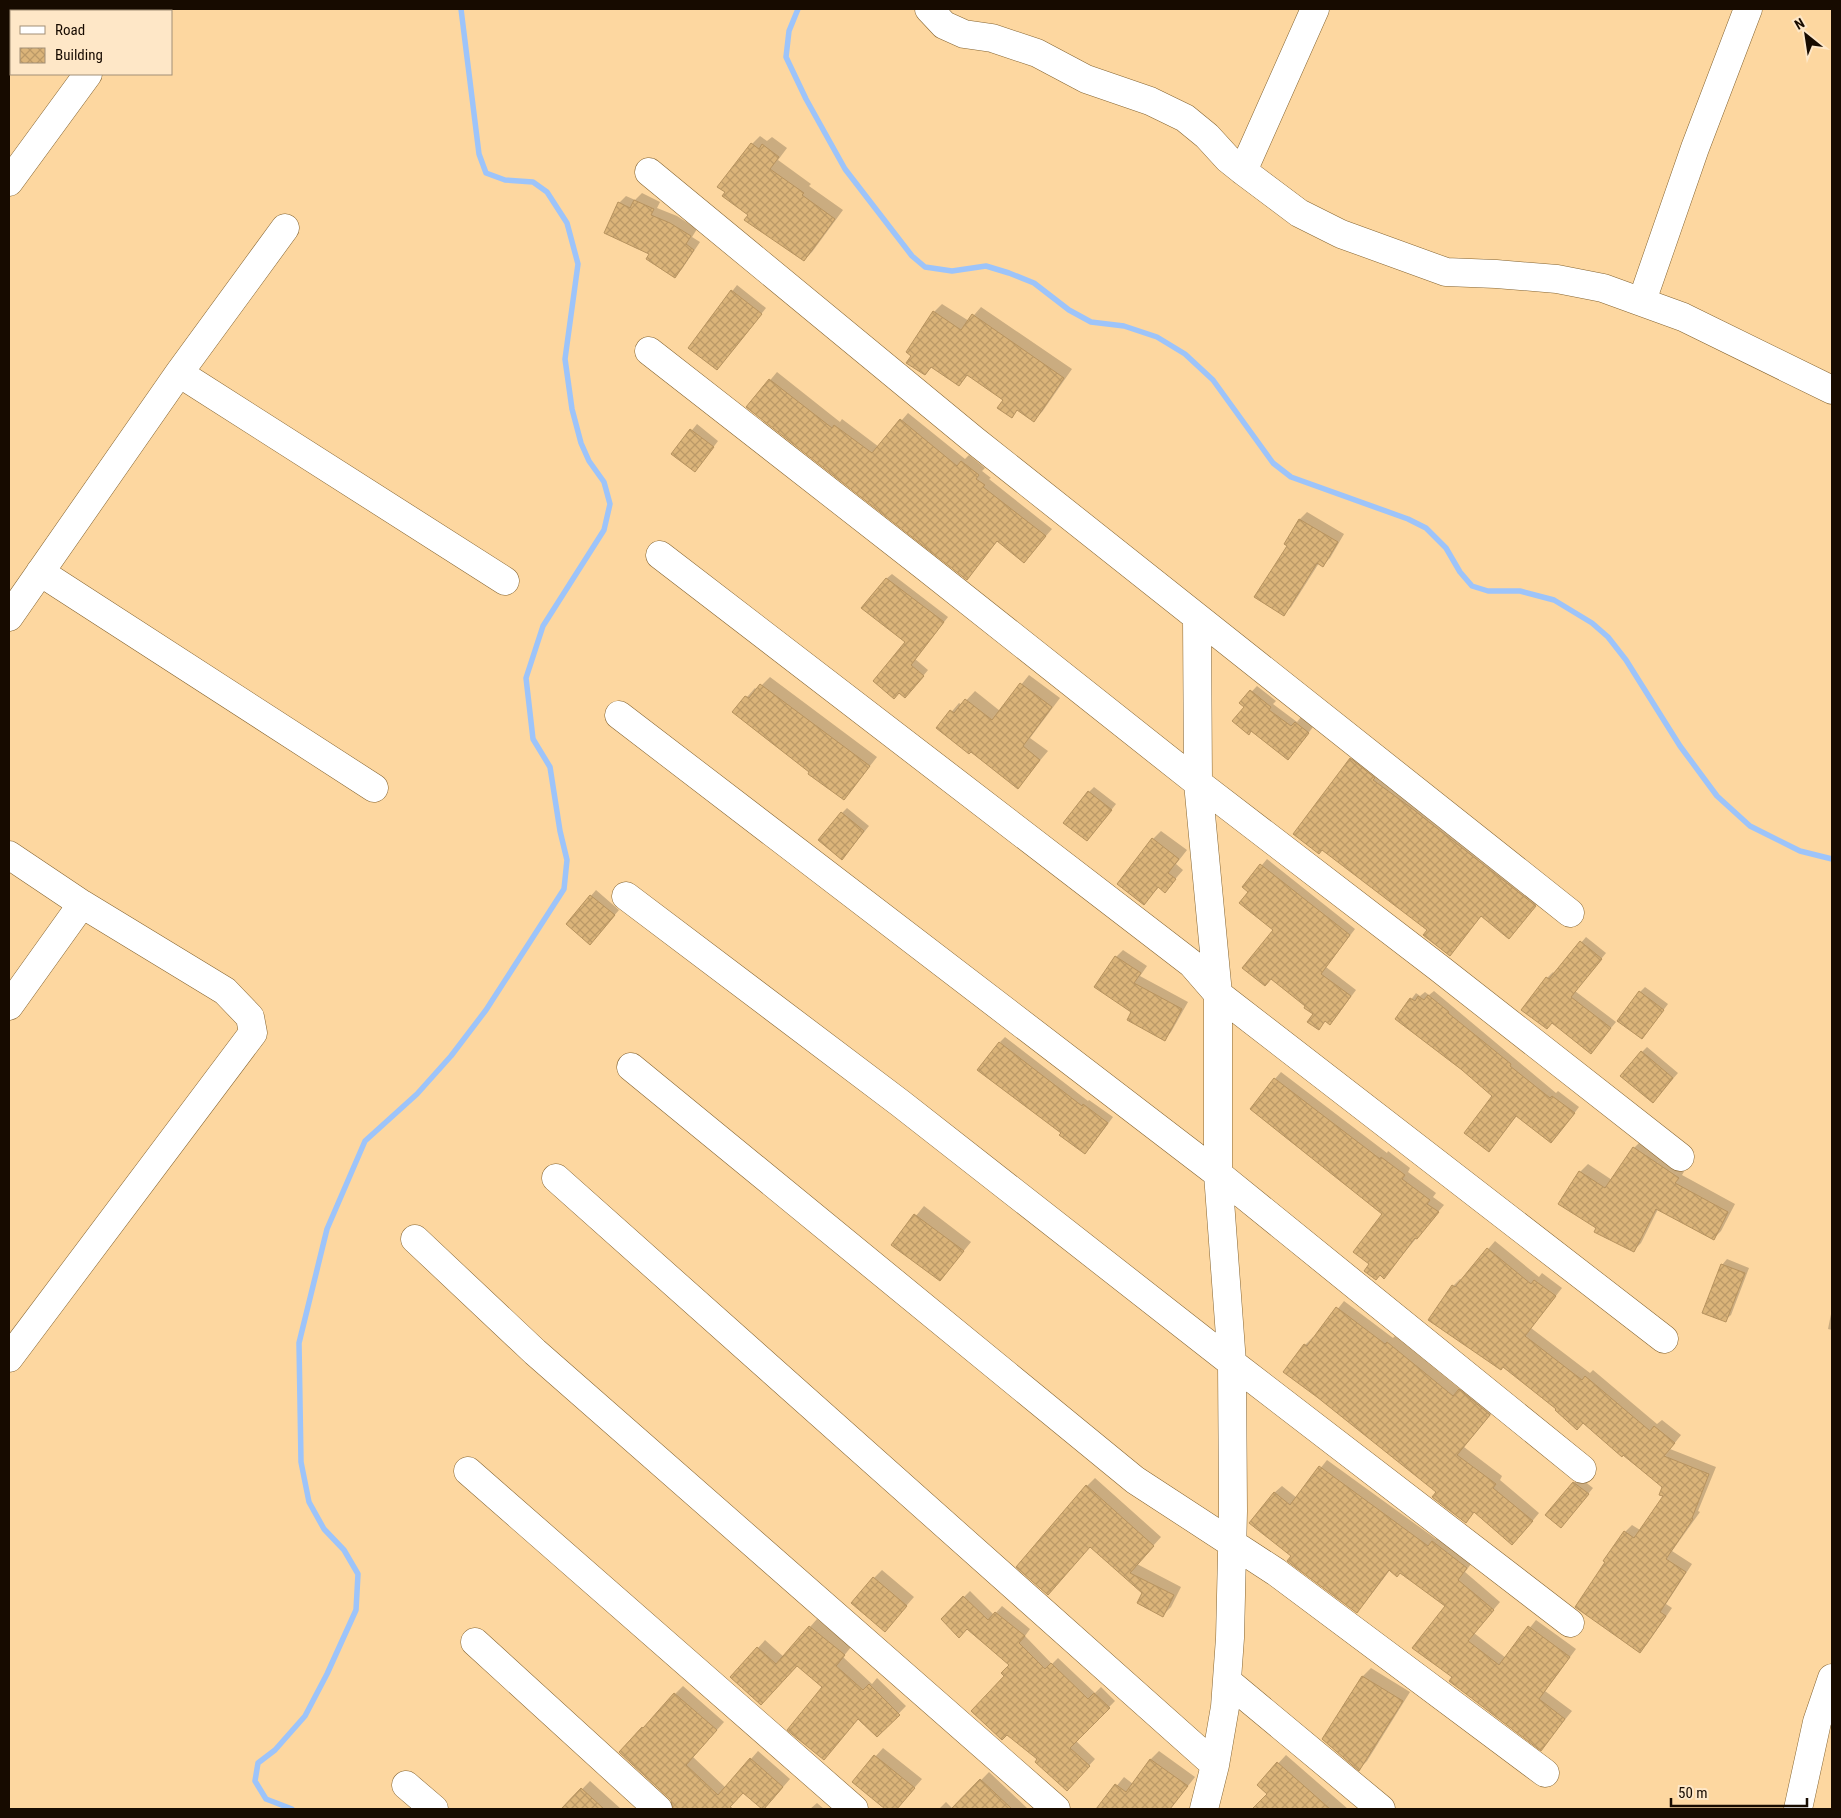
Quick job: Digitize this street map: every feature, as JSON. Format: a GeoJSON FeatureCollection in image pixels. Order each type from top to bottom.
{"type":"FeatureCollection","features":[{"type":"Feature","properties":{"kind":"street"},"geometry":{"type":"LineString","coordinates":[[929,9],[944,25],[964,34],[992,38],[1037,53],[1086,79],[1150,101],[1184,118],[1207,136],[1228,159],[1243,171],[1300,213],[1341,234],[1446,272],[1557,279],[1603,288],[1684,317],[1832,390]]}},
{"type":"Feature","properties":{"kind":"street"},"geometry":{"type":"LineString","coordinates":[[1243,171],[1316,9]]}},
{"type":"Feature","properties":{"kind":"street"},"geometry":{"type":"LineString","coordinates":[[1642,301],[1695,148],[1748,9]]}},
{"type":"Feature","properties":{"kind":"street"},"geometry":{"type":"LineString","coordinates":[[9,182],[87,75]]}},
{"type":"Feature","properties":{"kind":"street"},"geometry":{"type":"LineString","coordinates":[[649,172],[974,440],[1570,913]]}},
{"type":"Feature","properties":{"kind":"street"},"geometry":{"type":"LineString","coordinates":[[9,617],[179,373],[285,228]]}},
{"type":"Feature","properties":{"kind":"street"},"geometry":{"type":"LineString","coordinates":[[649,351],[1198,783],[1447,974],[1680,1157]]}},
{"type":"Feature","properties":{"kind":"street"},"geometry":{"type":"LineString","coordinates":[[179,373],[505,581]]}},
{"type":"Feature","properties":{"kind":"street"},"geometry":{"type":"LineString","coordinates":[[660,555],[1192,964],[1218,994],[1664,1339]]}},
{"type":"Feature","properties":{"kind":"street"},"geometry":{"type":"LineString","coordinates":[[40,572],[374,788]]}},
{"type":"Feature","properties":{"kind":"street"},"geometry":{"type":"LineString","coordinates":[[1197,618],[1198,783],[1218,994],[1218,1174],[1232,1363],[1233,1545],[1230,1638],[1225,1706],[1215,1765],[1204,1809]]}},
{"type":"Feature","properties":{"kind":"street"},"geometry":{"type":"LineString","coordinates":[[619,715],[1218,1174],[1582,1469]]}},
{"type":"Feature","properties":{"kind":"street"},"geometry":{"type":"LineString","coordinates":[[9,855],[82,904],[225,991],[250,1017],[253,1033],[9,1358]]}},
{"type":"Feature","properties":{"kind":"street"},"geometry":{"type":"LineString","coordinates":[[626,896],[900,1103],[1570,1624]]}},
{"type":"Feature","properties":{"kind":"street"},"geometry":{"type":"LineString","coordinates":[[9,1006],[82,904]]}},
{"type":"Feature","properties":{"kind":"street"},"geometry":{"type":"LineString","coordinates":[[631,1067],[1135,1480],[1276,1572],[1545,1773]]}},
{"type":"Feature","properties":{"kind":"street"},"geometry":{"type":"LineString","coordinates":[[556,1178],[1215,1765]]}},
{"type":"Feature","properties":{"kind":"street"},"geometry":{"type":"LineString","coordinates":[[415,1238],[535,1352],[1056,1809]]}},
{"type":"Feature","properties":{"kind":"street"},"geometry":{"type":"LineString","coordinates":[[468,1471],[854,1809]]}},
{"type":"Feature","properties":{"kind":"street"},"geometry":{"type":"LineString","coordinates":[[475,1642],[658,1809]]}},
{"type":"Feature","properties":{"kind":"street"},"geometry":{"type":"LineString","coordinates":[[1798,1809],[1817,1722],[1832,1678]]}},
{"type":"Feature","properties":{"kind":"street"},"geometry":{"type":"LineString","coordinates":[[1227,1680],[1381,1809]]}},
{"type":"Feature","properties":{"kind":"street"},"geometry":{"type":"LineString","coordinates":[[406,1785],[434,1809]]}},
{"type":"Feature","properties":{"kind":"building"},"geometry":{"type":"Polygon","coordinates":[[[751,143],[759,149],[762,144],[779,157],[770,169],[804,193],[802,195],[835,219],[804,261],[744,220],[748,215],[722,196],[725,192],[717,187],[751,143]]]}},
{"type":"Feature","properties":{"kind":"building"},"geometry":{"type":"Polygon","coordinates":[[[634,200],[654,209],[651,215],[670,223],[691,236],[686,244],[694,250],[675,278],[646,259],[649,254],[604,233],[618,202],[630,208],[634,200]]]}},
{"type":"Feature","properties":{"kind":"building"},"geometry":{"type":"Polygon","coordinates":[[[731,290],[762,314],[717,370],[688,348],[731,290]]]}},
{"type":"Feature","properties":{"kind":"building"},"geometry":{"type":"Polygon","coordinates":[[[933,311],[961,330],[972,314],[1064,378],[1034,422],[1017,410],[1012,418],[997,408],[1003,400],[967,375],[959,386],[931,367],[925,375],[906,363],[911,356],[906,352],[933,311]]]}},
{"type":"Feature","properties":{"kind":"building"},"geometry":{"type":"Polygon","coordinates":[[[769,379],[832,428],[834,425],[872,453],[900,419],[957,466],[961,461],[979,475],[976,479],[985,485],[983,487],[1046,536],[1024,563],[997,541],[967,580],[746,407],[769,379]]]}},
{"type":"Feature","properties":{"kind":"building"},"geometry":{"type":"Polygon","coordinates":[[[690,429],[714,447],[695,472],[671,454],[690,429]]]}},
{"type":"Feature","properties":{"kind":"building"},"geometry":{"type":"Polygon","coordinates":[[[1299,519],[1338,542],[1323,567],[1317,563],[1284,616],[1254,597],[1287,546],[1284,544],[1299,519]]]}},
{"type":"Feature","properties":{"kind":"building"},"geometry":{"type":"Polygon","coordinates":[[[886,578],[944,622],[911,665],[924,676],[905,698],[899,693],[894,699],[873,681],[905,642],[861,608],[886,578]]]}},
{"type":"Feature","properties":{"kind":"building"},"geometry":{"type":"Polygon","coordinates":[[[1020,683],[1052,707],[1023,746],[1040,760],[1018,789],[971,752],[969,754],[936,728],[950,710],[954,713],[965,699],[992,720],[1020,683]]]}},
{"type":"Feature","properties":{"kind":"building"},"geometry":{"type":"Polygon","coordinates":[[[760,684],[870,766],[844,800],[808,774],[809,772],[732,712],[745,696],[749,698],[760,684]]]}},
{"type":"Feature","properties":{"kind":"building"},"geometry":{"type":"Polygon","coordinates":[[[1250,690],[1271,707],[1269,710],[1291,726],[1295,722],[1309,733],[1288,760],[1251,731],[1249,735],[1232,721],[1244,707],[1239,703],[1250,690]]]}},
{"type":"Feature","properties":{"kind":"building"},"geometry":{"type":"Polygon","coordinates":[[[1350,758],[1375,778],[1373,780],[1536,906],[1509,939],[1481,916],[1450,956],[1423,935],[1427,930],[1322,850],[1319,854],[1293,834],[1350,758]]]}},
{"type":"Feature","properties":{"kind":"building"},"geometry":{"type":"Polygon","coordinates":[[[1088,791],[1112,810],[1087,841],[1063,823],[1088,791]]]}},
{"type":"Feature","properties":{"kind":"building"},"geometry":{"type":"Polygon","coordinates":[[[841,812],[864,831],[842,860],[818,840],[841,812]]]}},
{"type":"Feature","properties":{"kind":"building"},"geometry":{"type":"Polygon","coordinates":[[[1152,838],[1179,859],[1168,873],[1176,879],[1165,893],[1158,887],[1144,905],[1117,884],[1152,838]]]}},
{"type":"Feature","properties":{"kind":"building"},"geometry":{"type":"Polygon","coordinates":[[[1260,864],[1350,935],[1321,974],[1351,996],[1330,1025],[1325,1021],[1319,1030],[1307,1022],[1313,1014],[1304,1008],[1305,1006],[1271,979],[1265,986],[1242,968],[1273,930],[1239,903],[1248,892],[1242,887],[1260,864]]]}},
{"type":"Feature","properties":{"kind":"building"},"geometry":{"type":"Polygon","coordinates":[[[590,895],[615,915],[590,945],[566,924],[590,895]]]}},
{"type":"Feature","properties":{"kind":"building"},"geometry":{"type":"Polygon","coordinates":[[[1580,941],[1602,959],[1571,997],[1611,1028],[1591,1054],[1552,1023],[1547,1029],[1521,1010],[1546,977],[1549,979],[1580,941]]]}},
{"type":"Feature","properties":{"kind":"building"},"geometry":{"type":"Polygon","coordinates":[[[1115,956],[1141,973],[1134,983],[1182,1009],[1165,1041],[1127,1020],[1131,1012],[1094,987],[1115,956]]]}},
{"type":"Feature","properties":{"kind":"building"},"geometry":{"type":"Polygon","coordinates":[[[1639,991],[1664,1010],[1642,1039],[1617,1021],[1639,991]]]}},
{"type":"Feature","properties":{"kind":"building"},"geometry":{"type":"Polygon","coordinates":[[[1428,995],[1511,1064],[1510,1066],[1550,1098],[1552,1096],[1575,1113],[1551,1143],[1516,1116],[1489,1152],[1464,1133],[1492,1096],[1462,1070],[1395,1019],[1410,998],[1415,1001],[1418,996],[1424,1000],[1428,995]]]}},
{"type":"Feature","properties":{"kind":"building"},"geometry":{"type":"Polygon","coordinates":[[[999,1042],[1082,1106],[1083,1104],[1108,1123],[1085,1154],[1059,1135],[1061,1133],[977,1070],[999,1042]]]}},
{"type":"Feature","properties":{"kind":"building"},"geometry":{"type":"Polygon","coordinates":[[[1641,1051],[1673,1078],[1653,1103],[1620,1076],[1641,1051]]]}},
{"type":"Feature","properties":{"kind":"building"},"geometry":{"type":"Polygon","coordinates":[[[1274,1078],[1380,1159],[1381,1157],[1405,1175],[1402,1179],[1430,1200],[1427,1204],[1439,1212],[1417,1239],[1415,1238],[1384,1279],[1380,1275],[1376,1280],[1364,1271],[1369,1264],[1353,1252],[1382,1214],[1250,1109],[1274,1078]]]}},
{"type":"Feature","properties":{"kind":"building"},"geometry":{"type":"Polygon","coordinates":[[[1633,1147],[1679,1178],[1675,1183],[1728,1212],[1714,1240],[1656,1209],[1634,1252],[1594,1232],[1596,1228],[1558,1204],[1579,1171],[1605,1188],[1633,1147]]]}},
{"type":"Feature","properties":{"kind":"building"},"geometry":{"type":"Polygon","coordinates":[[[914,1214],[964,1251],[940,1281],[891,1245],[914,1214]]]}},
{"type":"Feature","properties":{"kind":"building"},"geometry":{"type":"Polygon","coordinates":[[[1487,1248],[1531,1284],[1534,1280],[1556,1296],[1525,1336],[1582,1380],[1585,1376],[1650,1431],[1654,1426],[1675,1443],[1664,1456],[1709,1474],[1693,1519],[1666,1559],[1686,1572],[1660,1612],[1666,1616],[1640,1653],[1575,1607],[1624,1531],[1634,1538],[1663,1496],[1659,1495],[1662,1487],[1623,1455],[1622,1457],[1583,1423],[1577,1430],[1556,1409],[1503,1367],[1501,1370],[1428,1320],[1452,1285],[1455,1287],[1487,1248]]]}},
{"type":"Feature","properties":{"kind":"building"},"geometry":{"type":"Polygon","coordinates":[[[1721,1264],[1745,1273],[1726,1322],[1702,1313],[1721,1264]]]}},
{"type":"Feature","properties":{"kind":"building"},"geometry":{"type":"Polygon","coordinates":[[[1336,1307],[1385,1344],[1387,1342],[1453,1396],[1459,1389],[1490,1415],[1457,1455],[1496,1484],[1493,1488],[1533,1521],[1512,1545],[1474,1512],[1466,1523],[1432,1497],[1436,1492],[1283,1372],[1304,1344],[1307,1346],[1336,1307]]]}},
{"type":"Feature","properties":{"kind":"building"},"geometry":{"type":"Polygon","coordinates":[[[1319,1466],[1428,1546],[1432,1541],[1467,1568],[1458,1580],[1494,1610],[1468,1641],[1499,1665],[1528,1626],[1570,1657],[1539,1699],[1565,1719],[1541,1751],[1449,1681],[1452,1677],[1412,1648],[1445,1606],[1400,1573],[1397,1577],[1389,1570],[1357,1613],[1287,1561],[1291,1556],[1249,1523],[1274,1492],[1290,1505],[1319,1466]]]}},
{"type":"Feature","properties":{"kind":"building"},"geometry":{"type":"Polygon","coordinates":[[[1573,1482],[1589,1494],[1561,1528],[1545,1515],[1573,1482]]]}},
{"type":"Feature","properties":{"kind":"building"},"geometry":{"type":"Polygon","coordinates":[[[1086,1485],[1154,1546],[1130,1573],[1174,1595],[1163,1617],[1137,1603],[1142,1593],[1090,1547],[1048,1595],[1016,1567],[1086,1485]]]}},
{"type":"Feature","properties":{"kind":"building"},"geometry":{"type":"Polygon","coordinates":[[[873,1577],[907,1606],[885,1632],[851,1603],[873,1577]]]}},
{"type":"Feature","properties":{"kind":"building"},"geometry":{"type":"Polygon","coordinates":[[[963,1596],[988,1620],[995,1612],[1025,1636],[1019,1643],[1045,1669],[1051,1663],[1088,1699],[1094,1693],[1110,1708],[1070,1748],[1090,1766],[1067,1791],[1035,1762],[1037,1759],[1007,1735],[1002,1740],[971,1711],[1004,1676],[1001,1673],[1009,1665],[967,1629],[959,1638],[941,1619],[963,1596]]]}},
{"type":"Feature","properties":{"kind":"building"},"geometry":{"type":"Polygon","coordinates":[[[809,1626],[845,1655],[836,1666],[863,1690],[869,1684],[900,1715],[877,1737],[858,1719],[824,1760],[787,1730],[822,1687],[797,1666],[761,1705],[730,1677],[757,1647],[776,1664],[809,1626]]]}},
{"type":"Feature","properties":{"kind":"building"},"geometry":{"type":"Polygon","coordinates":[[[1362,1676],[1403,1701],[1359,1771],[1322,1739],[1362,1676]]]}},
{"type":"Feature","properties":{"kind":"building"},"geometry":{"type":"Polygon","coordinates":[[[674,1693],[717,1730],[686,1765],[718,1795],[750,1758],[783,1787],[764,1809],[743,1793],[730,1807],[733,1809],[673,1809],[671,1800],[619,1752],[674,1693]]]}},
{"type":"Feature","properties":{"kind":"building"},"geometry":{"type":"Polygon","coordinates":[[[874,1755],[915,1788],[897,1809],[885,1809],[852,1782],[874,1755]]]}},
{"type":"Feature","properties":{"kind":"building"},"geometry":{"type":"Polygon","coordinates":[[[1150,1759],[1188,1786],[1170,1809],[1096,1809],[1115,1784],[1126,1792],[1150,1759]]]}},
{"type":"Feature","properties":{"kind":"building"},"geometry":{"type":"Polygon","coordinates":[[[1277,1762],[1330,1809],[1252,1809],[1267,1794],[1257,1785],[1277,1762]]]}},
{"type":"Feature","properties":{"kind":"building"},"geometry":{"type":"Polygon","coordinates":[[[980,1779],[1012,1809],[951,1809],[980,1779]]]}},
{"type":"Feature","properties":{"kind":"building"},"geometry":{"type":"Polygon","coordinates":[[[581,1788],[604,1809],[561,1809],[581,1788]]]}},
{"type":"Feature","properties":{"kind":"waterway"},"geometry":{"type":"LineString","coordinates":[[292,1809],[266,1799],[255,1781],[258,1763],[275,1750],[305,1716],[327,1674],[356,1610],[358,1574],[344,1550],[324,1529],[309,1502],[301,1462],[299,1343],[327,1229],[365,1141],[417,1094],[451,1056],[486,1010],[564,889],[567,860],[560,831],[550,767],[533,739],[526,678],[543,626],[604,530],[610,504],[604,482],[589,461],[581,443],[572,409],[565,359],[578,264],[567,223],[547,192],[533,182],[505,180],[486,173],[479,154],[461,9]]}},
{"type":"Feature","properties":{"kind":"waterway"},"geometry":{"type":"LineString","coordinates":[[798,9],[789,31],[786,57],[806,99],[845,169],[912,256],[925,267],[952,271],[986,266],[1009,273],[1034,283],[1069,310],[1091,322],[1124,326],[1157,337],[1185,354],[1213,380],[1273,463],[1291,477],[1408,519],[1426,528],[1446,548],[1460,572],[1472,586],[1488,591],[1520,591],[1554,600],[1592,623],[1608,637],[1626,660],[1680,746],[1717,796],[1750,826],[1800,851],[1832,859]]}}]}
